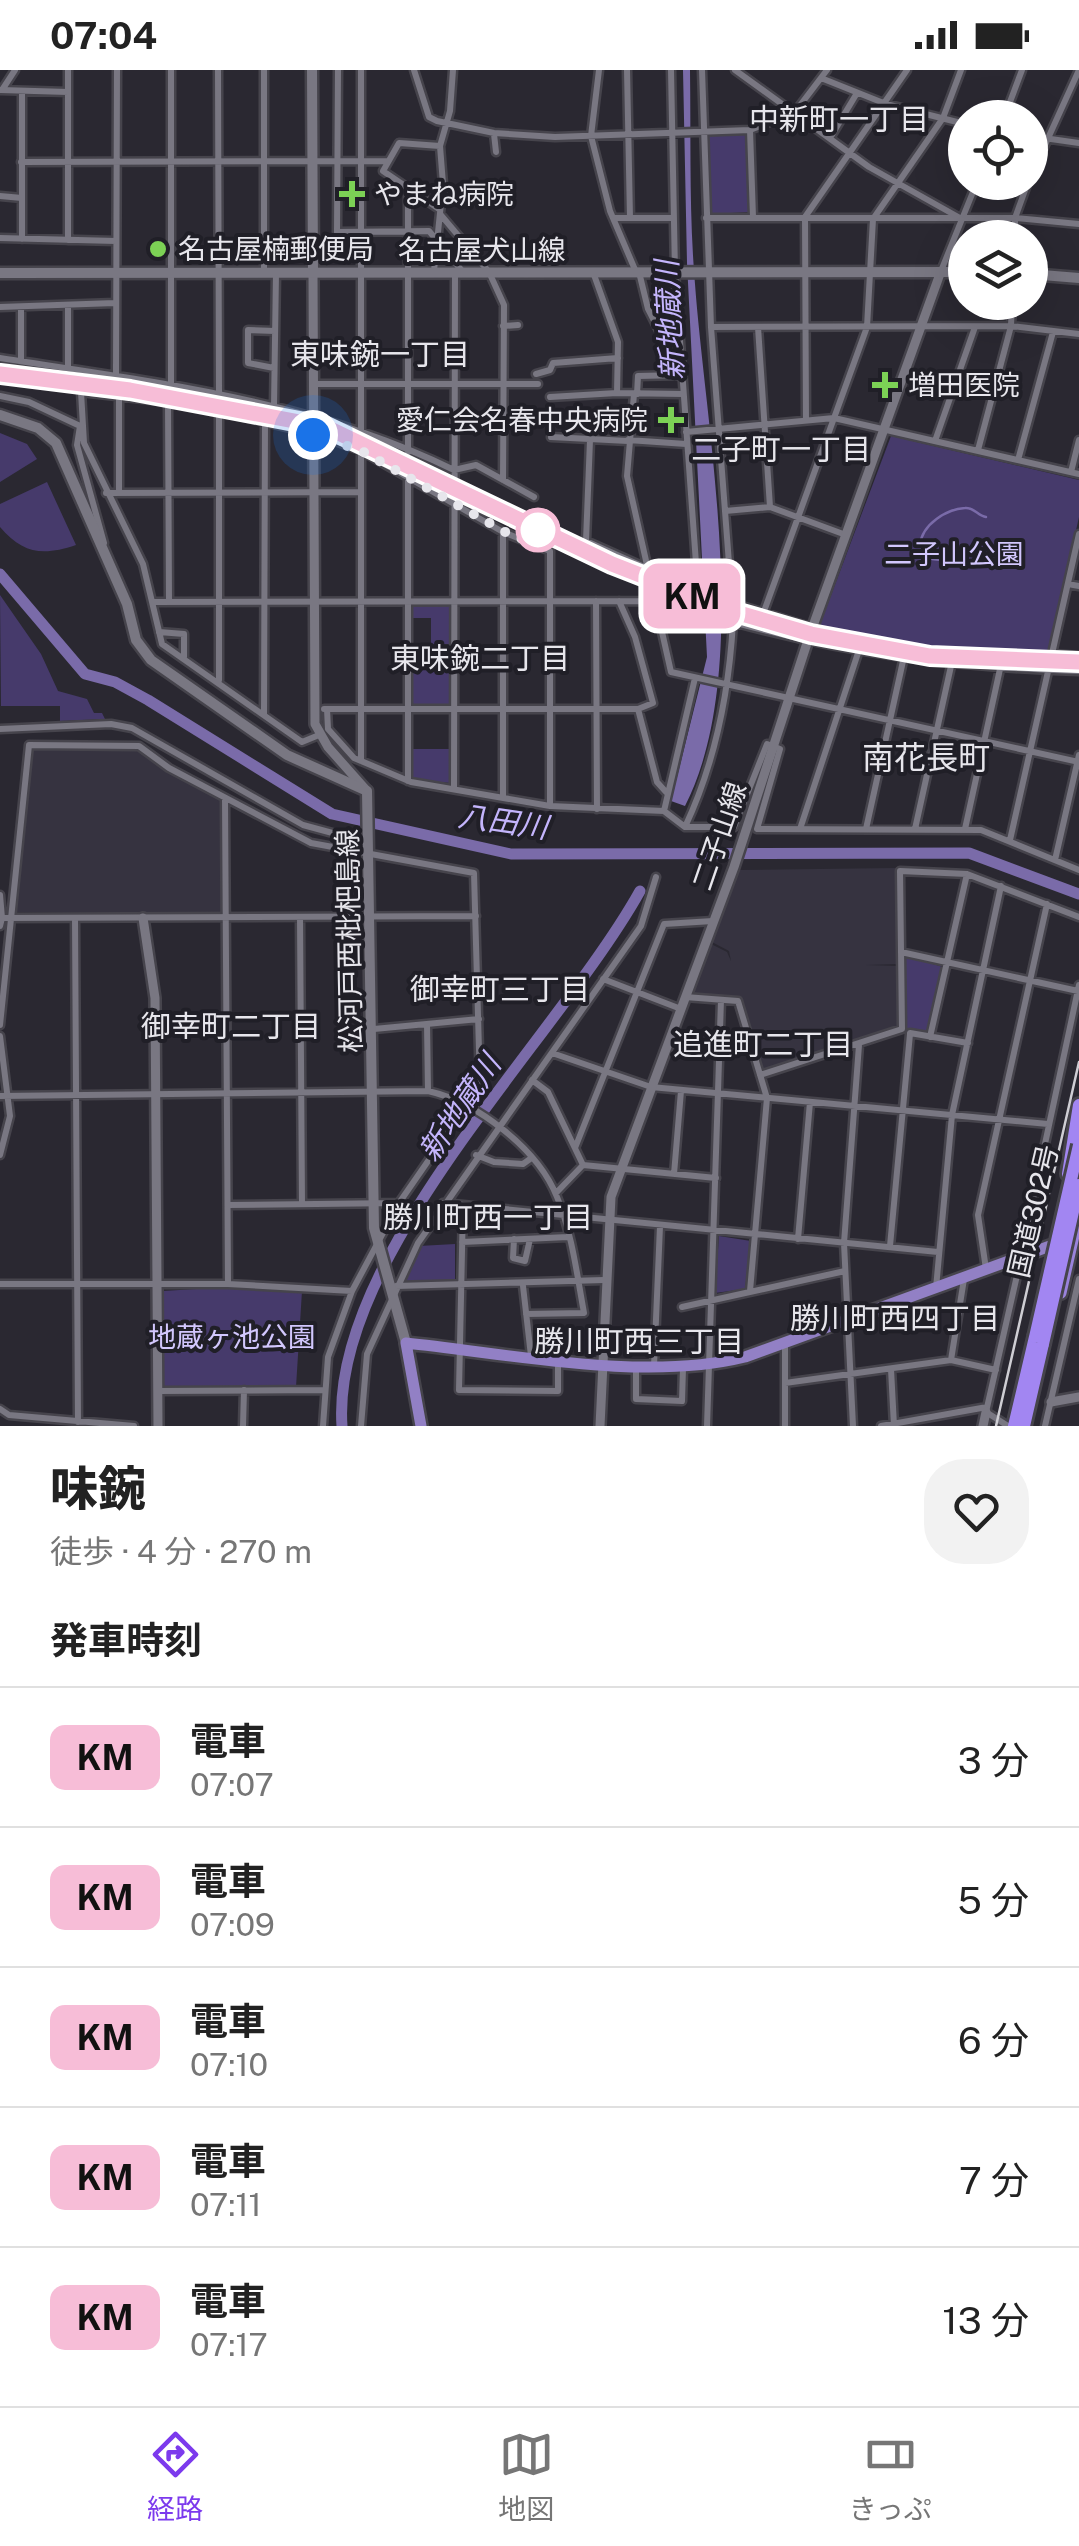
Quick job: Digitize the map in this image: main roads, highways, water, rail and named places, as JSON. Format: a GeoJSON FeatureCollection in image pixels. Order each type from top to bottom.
{"type":"FeatureCollection","features":[{"type":"Feature","properties":{"kind":"highway"},"geometry":{"type":"LineString","coordinates":[[1068,1174],[1079,1105]]}},
{"type":"Feature","properties":{"kind":"highway","name":"国道302号"},"geometry":{"type":"LineString","coordinates":[[1010,1426],[1079,1123]]}},
{"type":"Feature","properties":{"kind":"highway"},"geometry":{"type":"LineString","coordinates":[[1010,1426],[1079,1145]]}},
{"type":"Feature","properties":{"kind":"highway"},"geometry":{"type":"LineString","coordinates":[[1027,1426],[1079,1184]]}},
{"type":"Feature","properties":{"kind":"highway","name":"国道302号"},"geometry":{"type":"LineString","coordinates":[[1027,1426],[1079,1214]]}},
{"type":"Feature","properties":{"kind":"main road"},"geometry":{"type":"LineString","coordinates":[[312,70],[313,273]]}},
{"type":"Feature","properties":{"kind":"main road","name":"名古屋犬山線"},"geometry":{"type":"LineString","coordinates":[[0,273],[948,271]]}},
{"type":"Feature","properties":{"kind":"main road"},"geometry":{"type":"LineString","coordinates":[[1048,275],[1079,278]]}},
{"type":"Feature","properties":{"kind":"main road","name":"松河戸西枇杷島線"},"geometry":{"type":"LineString","coordinates":[[0,415],[52,437],[127,604],[136,640],[151,660],[287,755],[369,795],[374,1203],[378,1244],[393,1286],[406,1343]]}},
{"type":"Feature","properties":{"kind":"main road"},"geometry":{"type":"LineString","coordinates":[[421,1426],[406,1343],[654,1368],[709,1366],[848,1320],[1076,1236]]}},
{"type":"Feature","properties":{"kind":"waterway"},"geometry":{"type":"LineString","coordinates":[[959,562],[932,559],[920,545],[925,531],[936,519],[958,509],[971,509],[986,517]]}},
{"type":"Feature","properties":{"kind":"waterway","name":"八田川"},"geometry":{"type":"LineString","coordinates":[[0,574],[85,674],[115,682],[148,700],[332,814],[511,854],[969,853],[1079,894]]}},
{"type":"Feature","properties":{"kind":"waterway","name":"新地蔵川"},"geometry":{"type":"LineString","coordinates":[[342,1426],[348,1360],[372,1291],[409,1220],[603,949],[640,891]]}},
{"type":"Feature","properties":{"kind":"railway"},"geometry":{"type":"LineString","coordinates":[[325,432],[624,572],[770,627],[901,653],[1079,666]]}},
{"type":"Feature","properties":{"kind":"railway"},"geometry":{"type":"LineString","coordinates":[[996,1426],[1079,1062]]}},
{"type":"Feature","properties":{"kind":"train","name":"KM"},"geometry":{"type":"LineString","coordinates":[[0,374],[130,390],[326,427],[612,564],[732,611],[811,634],[930,656],[1079,662]]}},
{"type":"Feature","properties":{"kind":"place","name":"やまね病院"},"geometry":{"type":"Point","coordinates":[352,194]}},
{"type":"Feature","properties":{"kind":"place","name":"名古屋楠郵便局"},"geometry":{"type":"Point","coordinates":[158,249]}},
{"type":"Feature","properties":{"kind":"place","name":"増田医院"},"geometry":{"type":"Point","coordinates":[885,385]}},
{"type":"Feature","properties":{"kind":"place","name":"愛仁会名春中央病院"},"geometry":{"type":"Point","coordinates":[671,420]}},
{"type":"Feature","properties":{"kind":"district","name":"中新町一丁目"},"geometry":{"type":"Point","coordinates":[839,120]}},
{"type":"Feature","properties":{"kind":"district","name":"東味鋺一丁目"},"geometry":{"type":"Point","coordinates":[380,355]}},
{"type":"Feature","properties":{"kind":"district","name":"二子町一丁目"},"geometry":{"type":"Point","coordinates":[781,450]}},
{"type":"Feature","properties":{"kind":"district","name":"東味鋺二丁目"},"geometry":{"type":"Point","coordinates":[480,659]}},
{"type":"Feature","properties":{"kind":"district","name":"南花長町"},"geometry":{"type":"Point","coordinates":[926,758]}},
{"type":"Feature","properties":{"kind":"district","name":"御幸町三丁目"},"geometry":{"type":"Point","coordinates":[500,990]}},
{"type":"Feature","properties":{"kind":"district","name":"御幸町二丁目"},"geometry":{"type":"Point","coordinates":[231,1027]}},
{"type":"Feature","properties":{"kind":"district","name":"追進町二丁目"},"geometry":{"type":"Point","coordinates":[763,1045]}},
{"type":"Feature","properties":{"kind":"district","name":"勝川町西一丁目"},"geometry":{"type":"Point","coordinates":[488,1218]}},
{"type":"Feature","properties":{"kind":"district","name":"勝川町西四丁目"},"geometry":{"type":"Point","coordinates":[895,1319]}},
{"type":"Feature","properties":{"kind":"district","name":"勝川町西三丁目"},"geometry":{"type":"Point","coordinates":[639,1342]}},
{"type":"Feature","properties":{"kind":"park label","name":"二子山公園"},"geometry":{"type":"Point","coordinates":[954,554]}},
{"type":"Feature","properties":{"kind":"park label","name":"地蔵ヶ池公園"},"geometry":{"type":"Point","coordinates":[232,1337]}}]}
